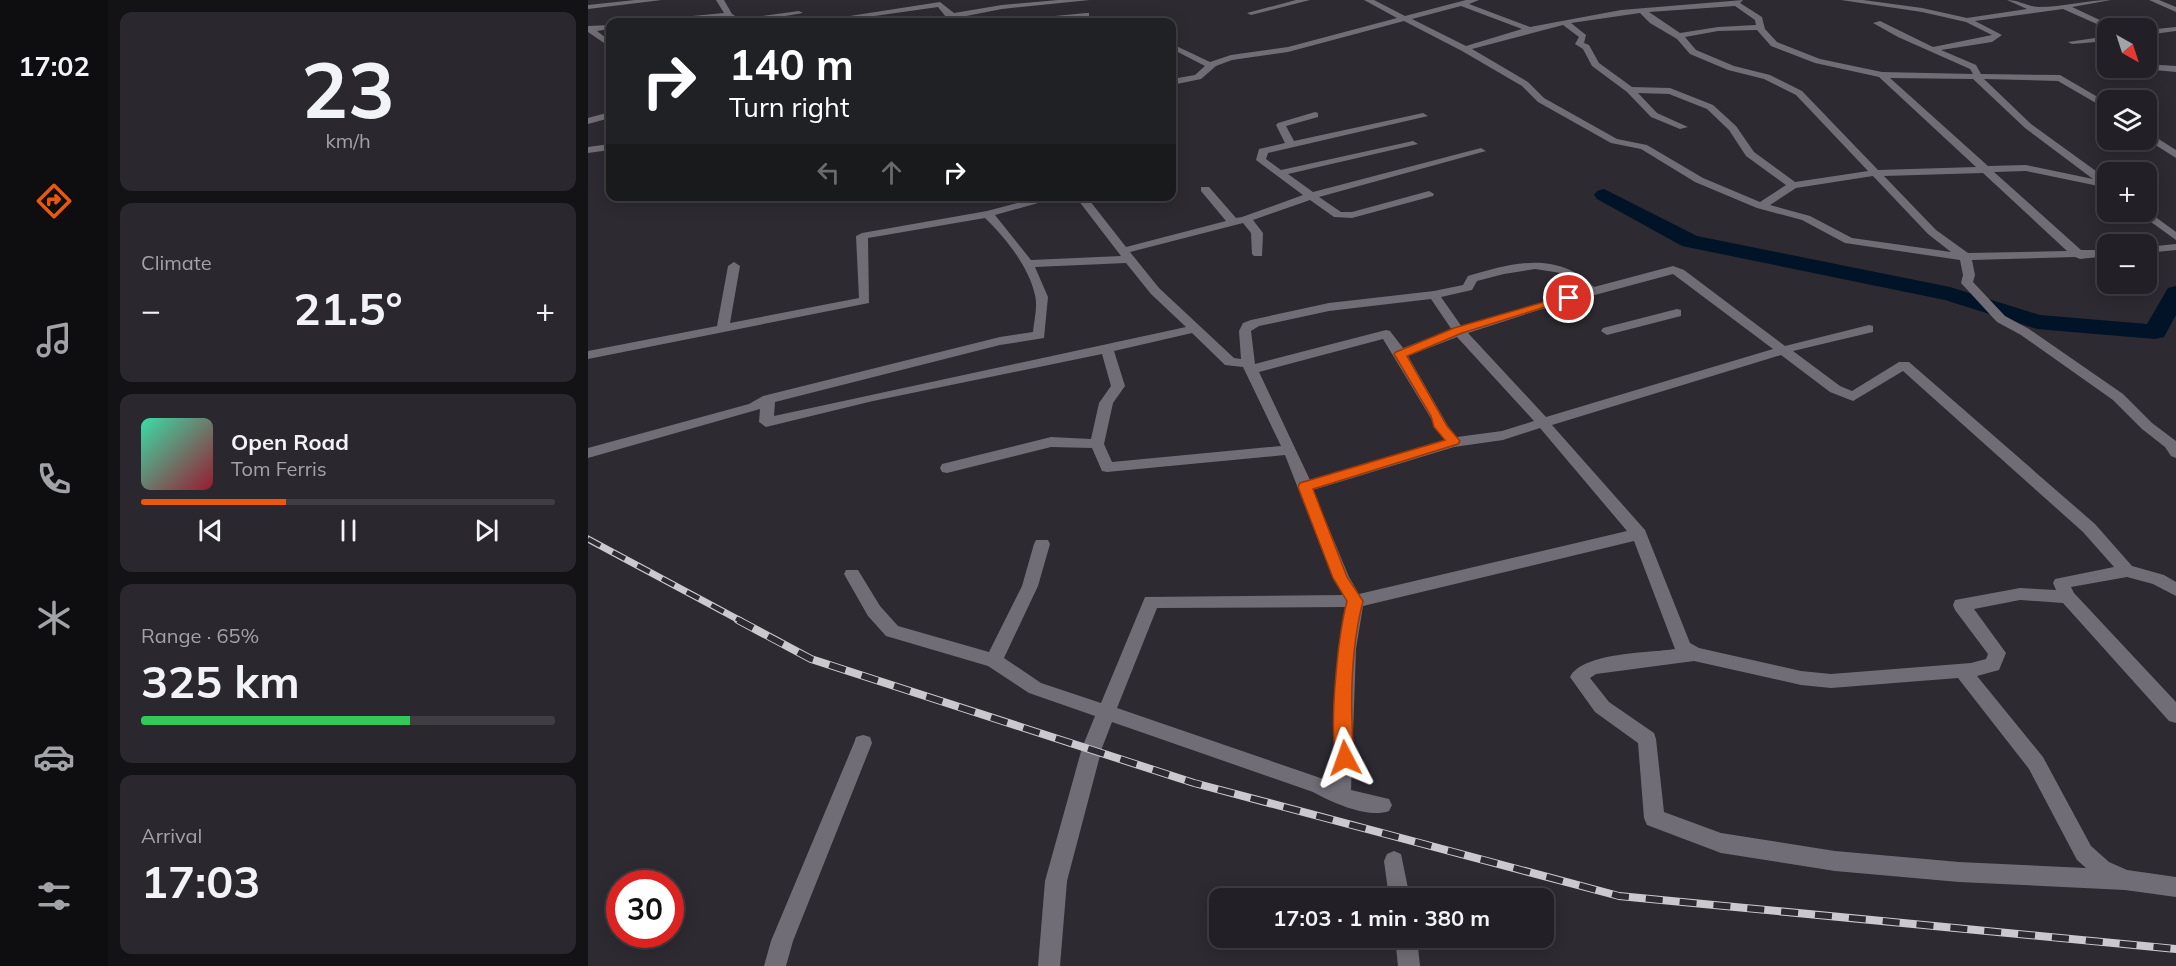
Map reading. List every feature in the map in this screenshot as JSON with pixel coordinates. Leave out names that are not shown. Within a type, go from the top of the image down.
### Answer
[{"type":"street","points":[[593,4],[658,0]]},
{"type":"street","points":[[720,0],[733,18]]},
{"type":"street","points":[[957,18],[1002,7],[1086,0]]},
{"type":"street","points":[[1251,13],[1306,0]]},
{"type":"street","points":[[1368,0],[1465,49],[1525,84],[1541,100],[1614,141],[1644,147],[1699,180],[1761,206],[1806,218],[1849,241],[1965,257],[2097,254]]},
{"type":"street","points":[[1176,81],[1198,77],[1211,66],[1231,58],[1288,49],[1344,32],[1387,25],[1404,17],[1475,0]]},
{"type":"street","points":[[1845,0],[1922,9],[1967,20],[1998,35],[1989,40],[1934,49]]},
{"type":"street","points":[[1906,0],[1922,9]]},
{"type":"street","points":[[2011,0],[2038,11]]},
{"type":"street","points":[[1967,20],[2107,0]]},
{"type":"street","points":[[2153,0],[2176,10]]},
{"type":"street","points":[[1465,49],[1528,29],[1565,22],[1643,10],[1737,2],[1759,19],[1760,27],[1774,44],[1818,61],[1882,75],[2060,78],[2097,100]]},
{"type":"street","points":[[856,18],[891,9],[940,4],[952,18]]},
{"type":"street","points":[[1463,4],[1528,29]]},
{"type":"street","points":[[2063,6],[2097,21]]},
{"type":"street","points":[[1643,10],[1653,21],[1678,36],[1693,52],[1731,68],[1767,77],[1799,93],[1932,232],[1965,257],[1967,283],[2001,320],[2025,332],[2118,397],[2140,420],[2171,444],[2176,453]]},
{"type":"street","points":[[766,18],[799,13]]},
{"type":"street","points":[[695,18],[729,15]]},
{"type":"street","points":[[1055,18],[1086,15]]},
{"type":"street","points":[[1565,22],[1583,37],[1579,44],[1586,47],[1595,64],[1630,90],[1654,115],[1683,127]]},
{"type":"street","points":[[1877,23],[1916,44],[1934,49],[1973,67],[1979,75],[1977,78]]},
{"type":"street","points":[[589,29],[606,27]]},
{"type":"street","points":[[1678,36],[1718,29],[1760,27]]},
{"type":"street","points":[[589,29],[606,42]]},
{"type":"street","points":[[2157,32],[2176,30]]},
{"type":"street","points":[[2072,42],[2097,39]]},
{"type":"street","points":[[1176,48],[1211,66]]},
{"type":"street","points":[[2157,68],[2176,69]]},
{"type":"street","points":[[1882,75],[1989,170],[2080,256]]},
{"type":"street","points":[[1761,206],[1792,184],[1875,173],[2026,168],[2108,185],[2028,126],[1977,78]]},
{"type":"street","points":[[1630,90],[1670,91],[1710,107],[1733,128],[1750,154],[1792,184]]},
{"type":"street","points":[[1291,145],[1281,125],[1315,115]]},
{"type":"street","points":[[588,121],[606,116]]},
{"type":"street","points":[[1423,116],[1263,151],[1261,160],[1338,215],[1429,194]]},
{"type":"street","points":[[2157,142],[2176,155]]},
{"type":"street","points":[[1280,173],[1413,144]]},
{"type":"street","points":[[588,150],[606,148]]},
{"type":"street","points":[[1026,264],[1125,255],[1246,219],[1310,196],[1481,152]]},
{"type":"street","points":[[1205,189],[1233,222]]},
{"type":"street","points":[[588,355],[865,300],[862,236],[987,214],[1038,201]]},
{"type":"street","points":[[1084,201],[1155,291],[1230,362],[1250,367],[1386,334],[1437,416],[1441,427],[1453,441]]},
{"type":"street","points":[[588,453],[754,407],[768,399],[1000,341],[1039,335],[1041,294],[1026,264],[987,214]]},
{"type":"street","points":[[1246,219],[1257,233],[1258,254]]},
{"type":"street","points":[[2156,222],[2176,237]]},
{"type":"street","points":[[2157,249],[2176,247]]},
{"type":"street","points":[[1340,797],[1345,758],[1342,719],[1348,641],[1355,601],[1341,578],[1290,450],[1250,367],[1245,331],[1247,326],[1329,308],[1434,295],[1468,286],[1472,279],[1505,269],[1539,264],[1564,270],[1583,281],[1591,291]]},
{"type":"street","points":[[723,328],[734,266]]},
{"type":"street","points":[[1400,354],[1458,330],[1591,291],[1673,270],[1680,272],[1835,389],[1853,397],[1904,364],[2090,528],[2127,571]]},
{"type":"street","points":[[1434,295],[1458,330],[1544,423],[1639,534],[1683,647],[1694,654],[1801,678],[1831,681],[1963,671],[1993,665],[1997,653],[1961,605],[2020,594],[2067,597]]},
{"type":"street","points":[[1607,331],[1677,313]]},
{"type":"street","points":[[768,399],[766,422],[851,400],[1107,350],[1195,329]]},
{"type":"street","points":[[1305,487],[1453,441],[1503,435],[1783,350],[1869,329]]},
{"type":"street","points":[[1107,350],[1118,386],[1106,403],[1097,444],[1107,467],[1191,460],[1248,452],[1290,450]]},
{"type":"street","points":[[947,468],[1051,442],[1097,444]]},
{"type":"street","points":[[1049,966],[1056,881],[1092,748],[1151,602],[1355,601],[1639,534]]},
{"type":"street","points":[[994,661],[1030,586],[1042,544]]},
{"type":"street","points":[[2176,590],[2158,579],[2127,571],[2061,583],[2067,597],[2176,715]]},
{"type":"street","points":[[852,574],[873,611],[892,631],[994,661],[1035,688],[1319,785],[1340,797],[1382,806]]},
{"type":"street","points":[[1694,654],[1592,667],[1579,677],[1602,707],[1647,739],[1654,818],[1721,843],[1835,861],[1959,872],[2125,880],[2176,887]]},
{"type":"street","points":[[1963,671],[2036,763],[2084,853],[2102,868],[2125,880]]},
{"type":"street","points":[[775,966],[782,941],[863,743]]},
{"type":"street","points":[[1394,861],[1398,888]]},
{"type":"street","points":[[1407,948],[1409,966]]},
{"type":"waterway","points":[[1604,195],[1690,241],[1950,294],[2037,322],[2155,332],[2176,293]]},
{"type":"railway","points":[[588,539],[741,621]]},
{"type":"railway","points":[[738,620],[811,659],[1194,783],[1619,896],[2176,949]]},
{"type":"route","points":[[1345,758],[1342,719],[1350,622],[1355,601],[1341,578],[1305,487],[1453,441],[1441,427],[1437,416],[1400,354],[1458,330],[1569,298]]}]
